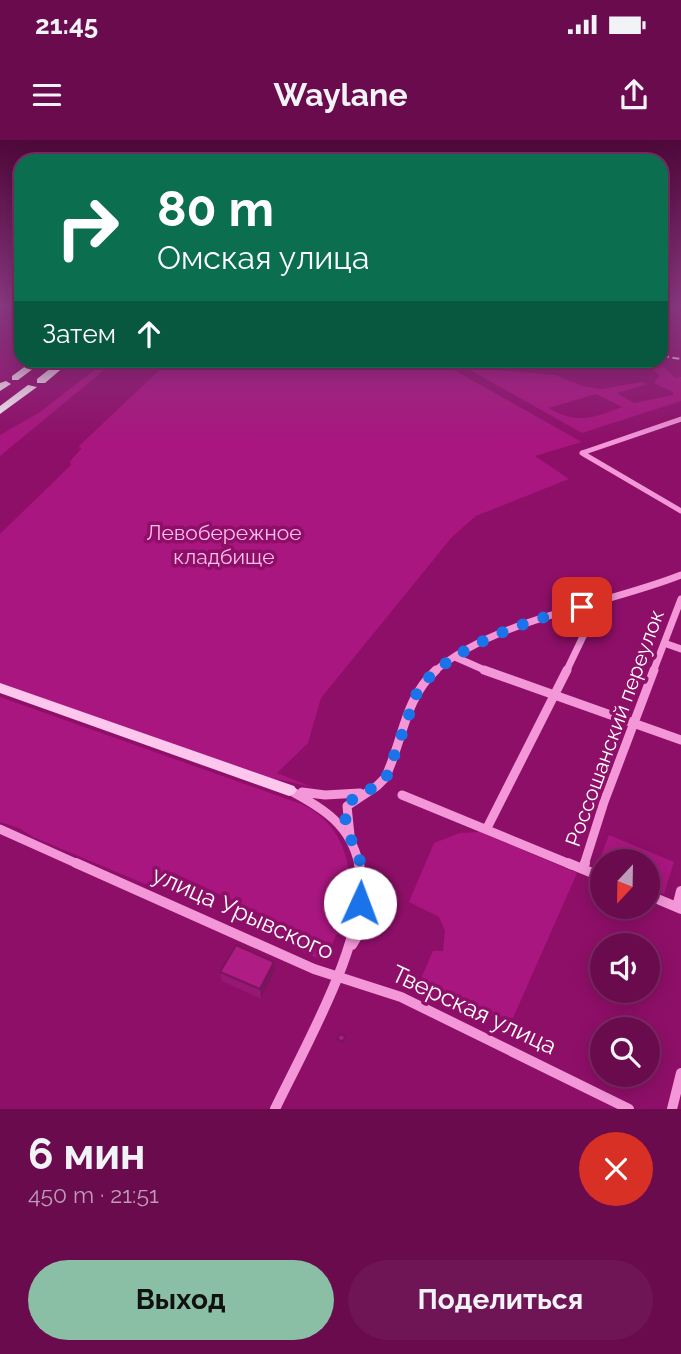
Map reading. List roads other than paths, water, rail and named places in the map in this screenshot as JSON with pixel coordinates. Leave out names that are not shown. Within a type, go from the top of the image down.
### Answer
[{"type":"highway","points":[[7,383],[29,368]]},
{"type":"highway","points":[[0,411],[57,368]]},
{"type":"street","points":[[681,419],[582,453],[681,511]]},
{"type":"street","points":[[346,955],[360,903],[362,881],[359,857],[346,815],[347,806],[386,778],[418,690],[436,670],[455,657],[524,625],[622,597],[681,575]]},
{"type":"street","name":"Россошанский переулок","points":[[583,869],[634,722],[681,599]]},
{"type":"street","points":[[487,828],[523,761],[600,602]]},
{"type":"street","points":[[664,643],[681,649]]},
{"type":"street","points":[[455,657],[681,740]]},
{"type":"street","points":[[0,688],[289,790],[326,807],[350,835]]},
{"type":"street","points":[[289,790],[325,795],[364,793]]},
{"type":"street","points":[[402,794],[590,872]]},
{"type":"street","name":"улица Урывского","points":[[0,829],[336,978],[275,1109]]},
{"type":"street","points":[[660,900],[679,908],[681,891]]},
{"type":"street","points":[[336,978],[346,955],[374,909]]},
{"type":"street","name":"Тверская улица","points":[[336,978],[408,1000],[629,1109]]},
{"type":"street","points":[[672,1109],[681,1073]]},
{"type":"railway","points":[[668,357],[681,359]]},
{"type":"park label","name":"Левобережное кладбище","points":[[224,545]]}]
